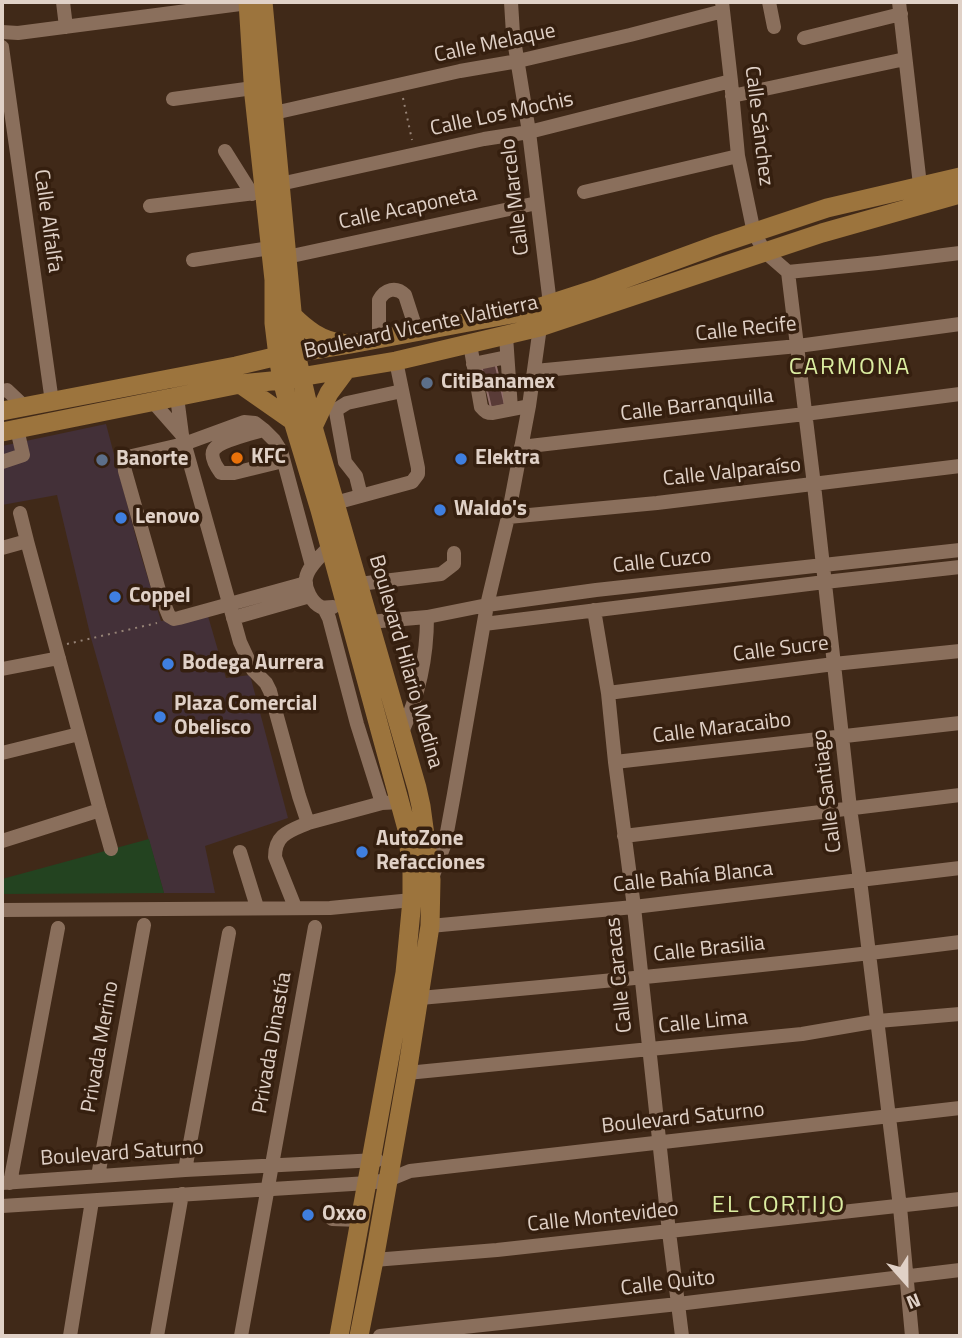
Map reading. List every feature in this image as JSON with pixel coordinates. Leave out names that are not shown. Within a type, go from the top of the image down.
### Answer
[{"type":"main road","name":"Boulevard Hilario Medina","points":[[253,2],[253,88],[265,190],[279,253],[293,421],[346,606],[391,803],[407,829],[410,853],[412,900],[405,973],[374,1260],[359,1336]]},
{"type":"main road","name":"Boulevard Hilario Medina","points":[[253,2],[274,113],[265,190]]},
{"type":"main road","name":"Boulevard Vicente Valtierra","points":[[9,431],[177,397],[287,355],[528,311],[827,208],[960,177]]},
{"type":"main road","name":"Boulevard Vicente Valtierra","points":[[2,411],[238,375],[291,378],[396,361],[470,345],[540,327],[765,251],[960,194]]},
{"type":"main road","points":[[293,421],[238,375],[258,345],[283,319],[336,343],[351,344]]},
{"type":"main road","points":[[313,427],[329,393],[346,370]]},
{"type":"main road","name":"Boulevard Hilario Medina","points":[[291,378],[313,427],[402,732],[421,806],[431,880],[430,926],[407,1073],[384,1167],[368,1183],[339,1336]]},
{"type":"street","points":[[63,2],[66,27]]},
{"type":"street","points":[[2,32],[18,33],[253,2]]},
{"type":"street","name":"Calle Marcelo","points":[[511,2],[513,34],[529,132],[550,304]]},
{"type":"street","points":[[769,2],[774,27]]},
{"type":"street","name":"Calle Melaque","points":[[274,113],[630,35],[722,6]]},
{"type":"street","name":"Calle Sánchez","points":[[722,6],[738,156],[754,233],[765,251]]},
{"type":"street","points":[[804,38],[900,8],[920,185]]},
{"type":"street","name":"Calle Alfalfa","points":[[2,47],[52,402]]},
{"type":"street","name":"Calle Los Mochis","points":[[150,206],[265,190],[484,139],[732,89],[905,59]]},
{"type":"street","points":[[173,99],[253,88]]},
{"type":"street","points":[[225,151],[265,190]]},
{"type":"street","points":[[583,192],[738,156]]},
{"type":"street","name":"Calle Acaponeta","points":[[193,260],[279,253],[537,203]]},
{"type":"street","points":[[765,251],[788,272],[960,253]]},
{"type":"street","name":"Calle Santiago","points":[[788,272],[849,808],[900,1207],[912,1336]]},
{"type":"street","points":[[379,339],[379,300],[382,295],[395,289],[405,295],[417,332]]},
{"type":"street","name":"Calle Recife","points":[[535,371],[798,346],[960,324]]},
{"type":"street","points":[[431,880],[445,843],[487,605],[508,517],[529,405],[540,327]]},
{"type":"street","points":[[506,336],[511,409]]},
{"type":"street","points":[[470,345],[481,407],[484,411],[493,413],[529,405]]},
{"type":"street","points":[[473,364],[508,357]]},
{"type":"street","points":[[335,503],[412,482],[418,474],[396,361]]},
{"type":"street","points":[[3,388],[24,407]]},
{"type":"street","points":[[361,496],[356,476],[345,462],[337,412],[347,403],[402,391]]},
{"type":"street","name":"Calle Barranquilla","points":[[521,447],[960,394]]},
{"type":"street","points":[[177,397],[183,440],[231,612],[246,658],[253,670],[267,683],[270,691],[308,823]]},
{"type":"street","points":[[153,402],[183,440]]},
{"type":"street","points":[[308,589],[231,612],[174,619],[169,617],[160,594],[124,461],[132,456],[244,422],[255,423],[274,440],[281,452],[312,566]]},
{"type":"street","points":[[264,430],[218,444],[213,451],[213,463],[221,473],[234,473],[283,461]]},
{"type":"street","points":[[2,462],[23,455],[9,431]]},
{"type":"street","name":"Calle Valparaíso","points":[[508,517],[657,503],[960,466]]},
{"type":"street","points":[[20,513],[111,849]]},
{"type":"street","points":[[2,548],[27,541]]},
{"type":"street","points":[[330,546],[306,577],[308,589],[315,602],[324,607],[346,606]]},
{"type":"street","name":"Calle Cuzco","points":[[369,622],[426,617],[487,605],[596,590],[960,550]]},
{"type":"street","points":[[359,584],[441,574],[454,564],[454,553]]},
{"type":"street","name":"Calle Cuzco","points":[[484,624],[960,568]]},
{"type":"street","points":[[295,907],[275,857],[277,843],[282,836],[308,823],[391,803],[357,724],[324,607]]},
{"type":"street","name":"Calle Caracas","points":[[594,610],[608,693],[634,907],[682,1336]]},
{"type":"street","points":[[402,732],[414,706],[420,681],[425,654],[426,617]]},
{"type":"street","name":"Calle Sucre","points":[[608,693],[960,651]]},
{"type":"street","points":[[2,669],[57,652]]},
{"type":"street","name":"Calle Maracaibo","points":[[615,762],[960,723]]},
{"type":"street","points":[[2,753],[79,734]]},
{"type":"street","points":[[624,836],[960,795]]},
{"type":"street","points":[[2,841],[100,810]]},
{"type":"street","points":[[240,852],[257,907]]},
{"type":"street","name":"Calle Bahía Blanca","points":[[430,926],[634,907],[960,868]]},
{"type":"street","points":[[2,910],[330,908],[412,900]]},
{"type":"street","name":"Privada Merino","points":[[98,1177],[144,925]]},
{"type":"street","name":"Privada Dinastía","points":[[241,1336],[315,927]]},
{"type":"street","points":[[6,1183],[58,928]]},
{"type":"street","points":[[186,1170],[229,933]]},
{"type":"street","name":"Calle Brasilia","points":[[420,998],[641,978],[960,942]]},
{"type":"street","name":"Calle Lima","points":[[407,1073],[802,1034],[878,1021],[960,1014]]},
{"type":"street","name":"Boulevard Saturno","points":[[6,1183],[273,1166],[384,1167],[410,1171],[960,1108]]},
{"type":"street","name":"Boulevard Saturno","points":[[2,1206],[368,1183]]},
{"type":"street","points":[[157,1336],[182,1194]]},
{"type":"street","name":"Calle Montevideo","points":[[374,1260],[497,1250],[960,1199]]},
{"type":"street","points":[[70,1336],[92,1201]]},
{"type":"street","points":[[2,1206],[2,1213]]},
{"type":"street","points":[[332,1219],[360,1220]]},
{"type":"street","name":"Calle Quito","points":[[380,1336],[960,1270]]},
{"type":"path","points":[[401,86],[415,155]]},
{"type":"path","points":[[57,652],[174,619]]},
{"type":"shaded area","points":[[106,424],[161,621],[208,616],[226,678],[250,675],[288,818],[205,846],[215,893],[164,893],[91,638],[57,495],[2,505],[2,446]]},
{"type":"green space","points":[[149,839],[164,893],[2,894],[2,879]]},
{"type":"building","points":[[495,362],[505,405],[491,408],[481,365]]},
{"type":"place","name":"CitiBanamex","points":[[427,383]]},
{"type":"place","name":"KFC","points":[[237,458]]},
{"type":"place","name":"Elektra","points":[[461,459]]},
{"type":"place","name":"Banorte","points":[[102,460]]},
{"type":"place","name":"Waldo's","points":[[440,510]]},
{"type":"place","name":"Lenovo","points":[[121,518]]},
{"type":"place","name":"Coppel","points":[[115,597]]},
{"type":"place","name":"Bodega Aurrera","points":[[168,664]]},
{"type":"place","name":"Plaza Comercial Obelisco","points":[[160,717]]},
{"type":"place","name":"AutoZone Refacciones","points":[[362,852]]},
{"type":"place","name":"Oxxo","points":[[308,1215]]},
{"type":"district","name":"CARMONA","points":[[850,368]]},
{"type":"district","name":"EL CORTIJO","points":[[779,1206]]}]
